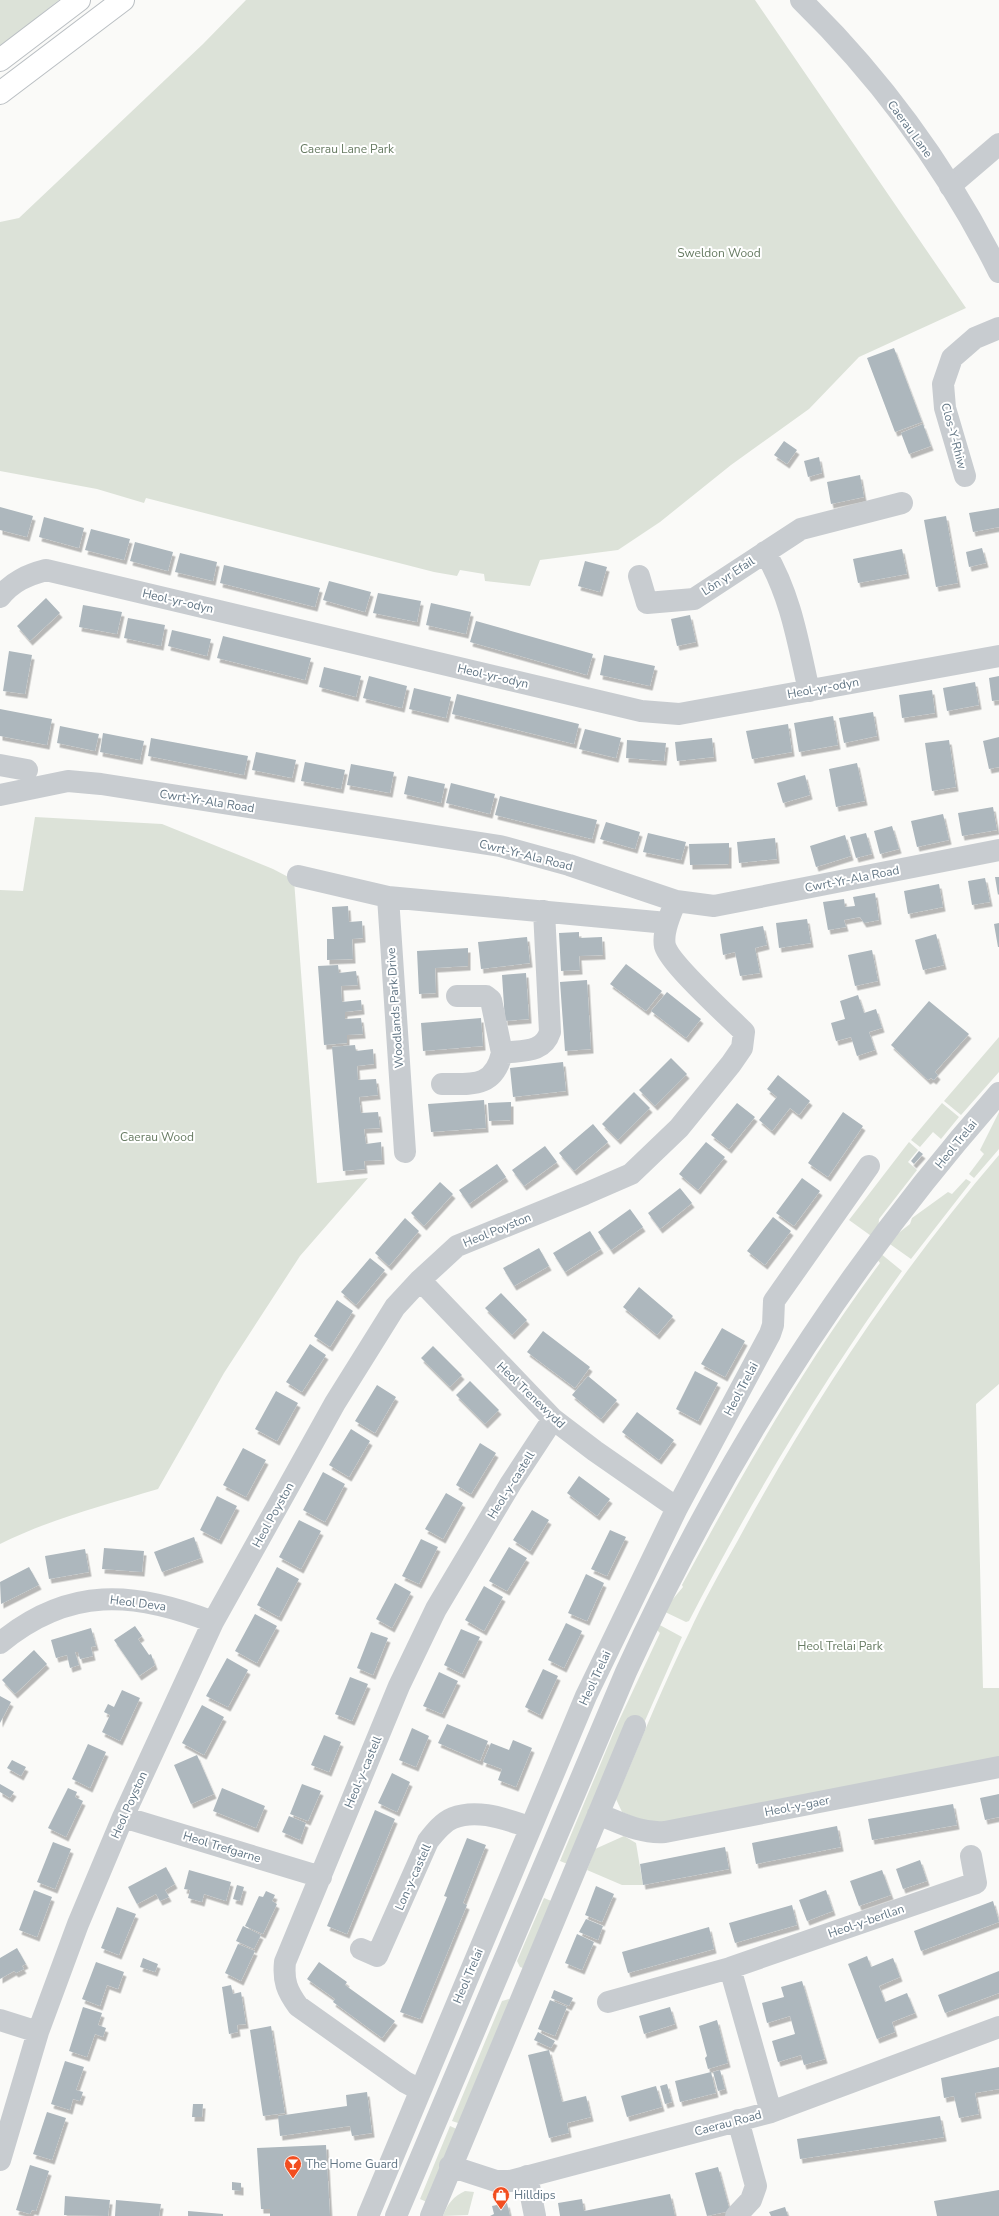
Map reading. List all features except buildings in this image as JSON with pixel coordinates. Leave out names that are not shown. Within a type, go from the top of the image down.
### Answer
[{"type":"main road","points":[[0,60],[79,0]]},
{"type":"main road","points":[[0,94],[123,0]]},
{"type":"street","name":"Caerau Lane","points":[[801,0],[828,27],[869,74],[923,146],[976,225],[999,272]]},
{"type":"street","points":[[950,186],[999,144]]},
{"type":"street","name":"Clos-Y-Rhiw","points":[[965,476],[945,408],[943,384],[952,358],[975,338],[999,328]]},
{"type":"street","name":"Lôn yr Efail","points":[[639,576],[647,603],[694,599],[801,529],[902,503]]},
{"type":"street","name":"Lôn yr Efail","points":[[765,552],[778,574],[789,602],[809,691]]},
{"type":"street","name":"Heol-yr-odyn","points":[[0,597],[7,588],[27,575],[46,570],[641,712],[679,714],[999,656]]},
{"type":"street","points":[[0,765],[27,770]]},
{"type":"street","name":"Cwrt-Yr-Ala Road","points":[[0,795],[68,781],[87,782],[500,846],[569,865],[676,901],[714,906],[999,850]]},
{"type":"street","points":[[298,876],[388,898],[667,923],[676,901]]},
{"type":"street","name":"Woodlands Park Drive","points":[[388,898],[396,1120],[405,1152]]},
{"type":"street","points":[[502,1053],[536,1049],[548,1040],[550,1032],[544,911]]},
{"type":"street","name":"Heol Poyston","points":[[0,2160],[38,2032],[78,1924],[123,1818],[213,1622],[335,1403],[395,1307],[420,1280],[456,1246],[631,1174],[679,1128],[731,1064],[742,1048],[744,1032],[678,966],[665,945],[667,923]]},
{"type":"street","points":[[442,1084],[479,1084],[489,1078],[500,1065],[502,1053],[491,1000],[486,996],[457,996]]},
{"type":"street","name":"Heol Trelai","points":[[396,2216],[496,1975],[629,1665],[653,1613],[720,1486],[778,1389],[836,1300],[927,1179],[999,1093]]},
{"type":"street","name":"Heol Trelai","points":[[368,2216],[530,1827],[590,1689],[677,1508],[770,1334],[774,1325],[774,1301],[868,1166]]},
{"type":"street","name":"Heol Trenewydd","points":[[420,1280],[553,1419],[595,1451],[677,1508]]},
{"type":"street","name":"Heol-y-castell","points":[[420,2090],[405,2082],[298,2006],[286,1989],[283,1976],[285,1962],[396,1694],[436,1609],[511,1483],[553,1419]]},
{"type":"street","name":"Heol Deva","points":[[0,1643],[14,1631],[42,1614],[78,1603],[109,1598],[144,1601],[178,1608],[213,1622]]},
{"type":"street","points":[[431,2216],[450,2166],[636,1726]]},
{"type":"street","name":"Heol-y-gaer","points":[[598,1814],[638,1830],[652,1833],[665,1832],[999,1767]]},
{"type":"street","name":"Lon-y-castell","points":[[361,1949],[377,1956],[428,1841],[439,1828],[453,1818],[475,1815],[494,1816],[530,1827]]},
{"type":"street","name":"Heol Trefgarne","points":[[123,1818],[321,1877]]},
{"type":"street","name":"Heol-y-berllan","points":[[608,2002],[730,1968],[976,1883],[971,1856]]},
{"type":"street","points":[[730,1968],[771,2112]]},
{"type":"street","points":[[496,1975],[525,1987]]},
{"type":"street","points":[[0,2020],[38,2032]]},
{"type":"street","name":"Caerau Road","points":[[450,2166],[496,2182],[510,2181],[771,2112],[999,2027]]},
{"type":"street","points":[[736,2216],[751,2200],[756,2186],[738,2120]]},
{"type":"street","points":[[526,2176],[535,2216]]},
{"type":"green space","points":[[0,0],[59,0],[0,47]]},
{"type":"green space","name":"Sweldon Wood","points":[[246,0],[755,0],[966,308],[859,357],[809,409],[731,465],[660,522],[618,550],[540,560],[530,586],[485,581],[484,574],[460,570],[457,576],[434,572],[146,498],[144,503],[97,489],[0,471],[0,222],[19,218],[203,44]]},
{"type":"green space","name":"Caerau Wood","points":[[35,817],[162,824],[273,869],[294,880],[317,1183],[368,1178],[300,1256],[224,1373],[158,1489],[58,1520],[0,1544],[0,890],[23,891]]},
{"type":"green space","points":[[999,1037],[999,1072],[961,1115],[944,1101]]},
{"type":"green space","points":[[942,1103],[959,1117],[941,1139],[933,1132],[920,1147],[911,1140]]},
{"type":"green space","points":[[999,1112],[999,1149],[974,1178],[969,1174],[984,1154],[980,1150]]},
{"type":"green space","points":[[909,1142],[918,1150],[908,1162],[917,1170],[879,1219],[878,1233],[874,1238],[849,1220]]},
{"type":"green space","name":"Heol Trelai Park","points":[[999,1155],[999,1384],[976,1404],[983,1688],[999,1688],[999,1759],[653,1825],[622,1812],[616,1799],[651,1715],[694,1621],[765,1491],[826,1391],[891,1294],[925,1246]]},
{"type":"green space","points":[[966,1179],[971,1182],[911,1259],[887,1242],[910,1224],[912,1218],[948,1192],[952,1194]]},
{"type":"green space","points":[[880,1253],[902,1271],[844,1355],[789,1442],[738,1530],[689,1621],[686,1622],[663,1611],[683,1587],[682,1585],[751,1461],[800,1380],[825,1341],[880,1263],[877,1259]]},
{"type":"green space","points":[[656,1623],[682,1637],[644,1723],[570,1865],[560,1861],[615,1729],[660,1633],[656,1629]]},
{"type":"green space","points":[[624,1836],[636,1843],[643,1885],[622,1885],[587,1870],[595,1849]]},
{"type":"green space","points":[[544,1898],[554,1902],[523,1968],[520,1967],[517,1961]]},
{"type":"green space","points":[[509,1999],[511,2003],[461,2124],[452,2121],[502,2001]]},
{"type":"green space","points":[[450,2126],[459,2130],[429,2203],[420,2199]]},
{"type":"green space","points":[[465,2191],[474,2192],[468,2215],[443,2216],[451,2201]]},
{"type":"place","name":"The Home Guard","points":[[293,2179]]},
{"type":"place","name":"Hilldips","points":[[501,2210]]},
{"type":"park label","name":"Caerau Lane Park","points":[[347,149]]}]
